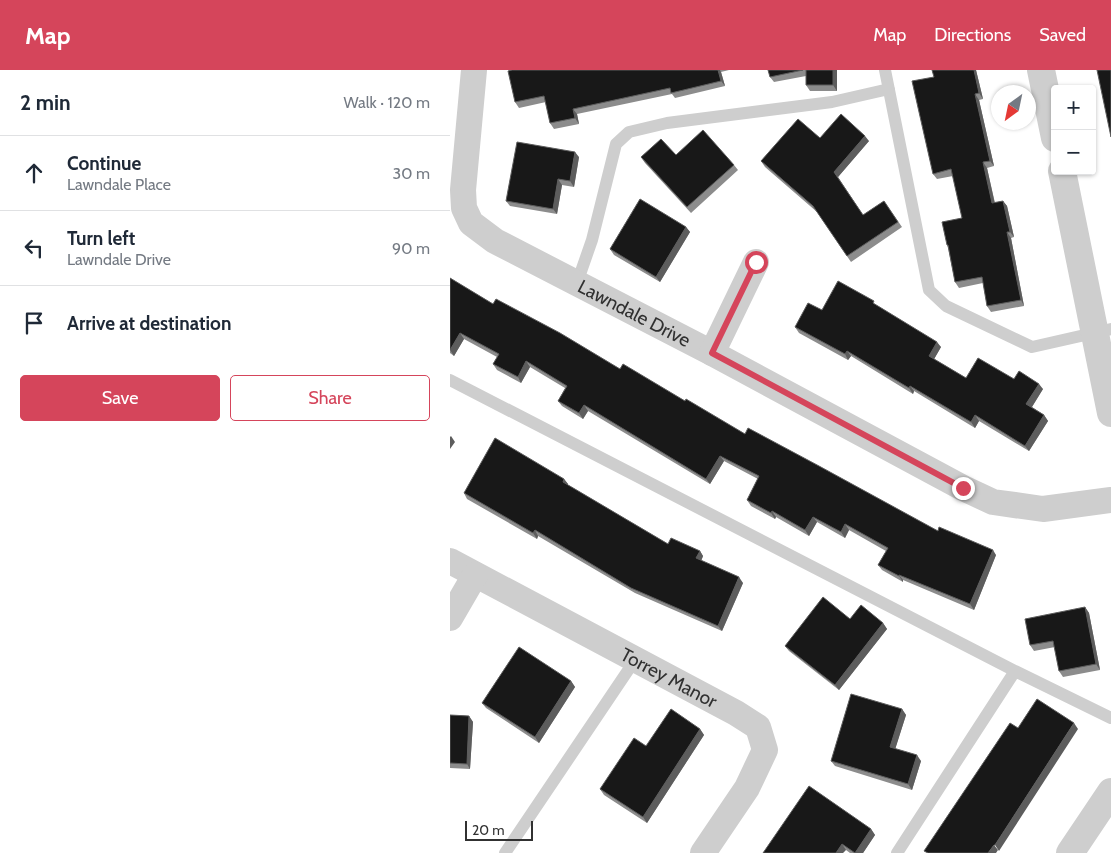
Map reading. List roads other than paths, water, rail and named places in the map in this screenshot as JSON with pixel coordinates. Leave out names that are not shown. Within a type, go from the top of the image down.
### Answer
[{"type":"street","name":"Lawndale Drive","points":[[474,70],[462,190],[464,208],[471,223],[495,241],[712,353],[963,488],[993,502],[1044,509],[1111,500]]},
{"type":"street","points":[[1041,70],[1053,130]]},
{"type":"street","points":[[1063,175],[1103,331],[1111,412]]},
{"type":"street","points":[[712,353],[756,262]]},
{"type":"street","name":"Torrey Manor","points":[[450,561],[736,713],[758,727],[765,750],[747,788],[703,853]]},
{"type":"street","points":[[450,618],[475,574]]},
{"type":"street","points":[[1070,853],[1111,792]]},
{"type":"lane","points":[[885,70],[929,290],[946,306],[1032,348],[1103,331]]},
{"type":"lane","points":[[577,284],[592,240],[616,144],[629,132],[667,123],[832,102],[889,89]]},
{"type":"lane","points":[[450,380],[1015,671],[1111,718]]},
{"type":"lane","points":[[505,853],[635,660]]},
{"type":"lane","points":[[897,853],[1015,671]]}]
